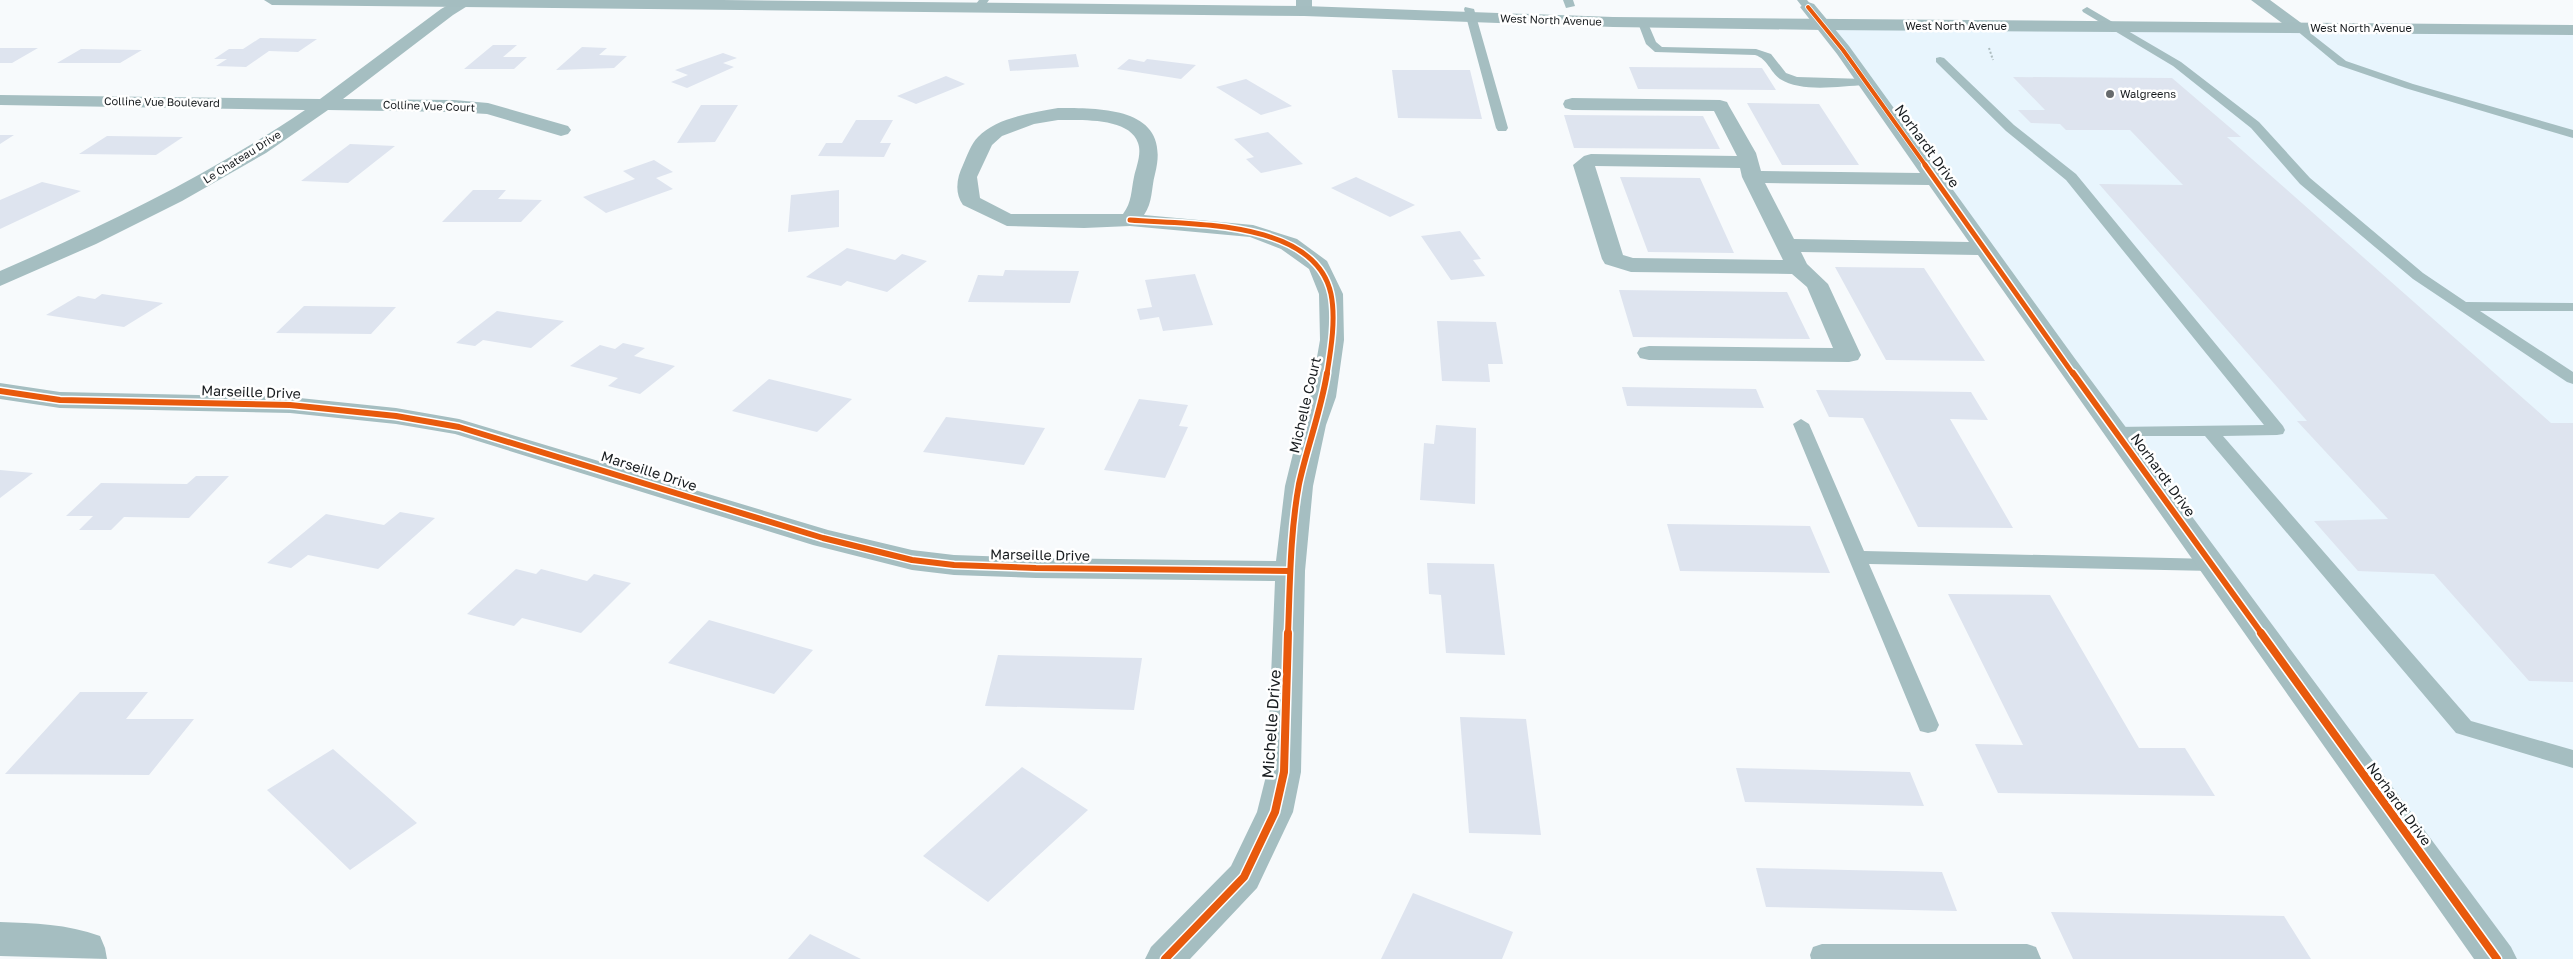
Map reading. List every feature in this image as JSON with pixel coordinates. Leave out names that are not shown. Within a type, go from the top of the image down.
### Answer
[{"type":"main road","name":"West North Avenue","points":[[272,0],[1304,6],[1339,12],[1469,13],[1643,23],[1810,9],[2112,27],[2573,30]]},
{"type":"main road","name":"West North Avenue","points":[[1469,13],[1569,3],[1598,5]]},
{"type":"main road","points":[[2068,9],[2117,10]]},
{"type":"main road","name":"West North Avenue","points":[[2244,9],[2303,10]]},
{"type":"main road","points":[[2431,28],[2573,22]]},
{"type":"street","points":[[2260,0],[2300,28]]},
{"type":"street","name":"Le Chateau Drive","points":[[0,279],[88,240],[188,190],[266,144],[324,104],[447,12],[467,1]]},
{"type":"street","name":"Norhardt Drive","points":[[1810,9],[1866,82],[2115,432],[2497,959]]},
{"type":"street","name":"Colline Vue Boulevard","points":[[0,100],[324,104]]},
{"type":"street","name":"Colline Vue Court","points":[[324,104],[454,106],[488,109],[561,130]]},
{"type":"street","points":[[1572,104],[1720,106],[1786,245],[1798,267],[1818,284],[1849,355],[1649,353]]},
{"type":"street","name":"Michelle Court","points":[[1130,220],[1140,203],[1140,191],[1148,161],[1148,142],[1140,130],[1116,118],[1090,114],[1058,114],[1030,119],[995,132],[984,142],[967,177],[970,201],[1007,220],[1084,222],[1130,220],[1253,231],[1289,244],[1319,266],[1331,294],[1332,340],[1323,397],[1313,426],[1299,486],[1290,572]]},
{"type":"street","points":[[1798,267],[1631,265],[1613,259],[1583,165],[1590,160],[1935,180]]},
{"type":"street","points":[[1786,245],[1986,249]]},
{"type":"street","name":"Marseille Drive","points":[[0,391],[60,400],[290,405],[387,415],[459,428],[823,538],[912,560],[954,565],[1290,572]]},
{"type":"street","name":"Michelle Drive","points":[[1165,959],[1244,878],[1275,812],[1284,772],[1290,572]]},
{"type":"street","points":[[0,939],[51,941],[86,948],[87,959]]},
{"type":"lane","points":[[2088,10],[2112,27],[2177,64],[2255,125],[2304,181],[2418,276],[2466,306],[2573,379]]},
{"type":"lane","points":[[1469,13],[1502,128]]},
{"type":"lane","points":[[1643,23],[1651,44],[1659,50],[1756,52],[1768,56],[1781,74],[1788,78],[1800,81],[1866,82]]},
{"type":"lane","points":[[2300,28],[2342,63],[2409,86],[2573,134]]},
{"type":"lane","points":[[1940,60],[2010,128],[2071,177],[2277,430],[2115,432]]},
{"type":"lane","points":[[2466,306],[2573,307]]},
{"type":"lane","points":[[1801,424],[1928,725]]},
{"type":"lane","points":[[2210,431],[2464,727],[2573,758]]},
{"type":"lane","points":[[1857,557],[2212,565]]},
{"type":"lane","points":[[1822,955],[2027,955],[2029,959]]},
{"type":"shaded area","points":[[1823,25],[2573,30],[2573,959],[2497,959]]},
{"type":"building","points":[[260,38],[317,39],[298,52],[269,51],[246,67],[216,66],[227,59],[214,59],[229,49],[243,49]]},
{"type":"building","points":[[493,45],[517,45],[503,57],[527,57],[514,69],[464,69]]},
{"type":"building","points":[[582,47],[607,48],[599,55],[627,56],[614,68],[556,70]]},
{"type":"building","points":[[0,48],[38,48],[12,63],[0,63]]},
{"type":"building","points":[[81,49],[142,50],[120,63],[57,63]]},
{"type":"building","points":[[723,53],[737,58],[723,63],[734,67],[687,88],[671,82],[688,75],[675,70]]},
{"type":"building","points":[[1076,54],[1079,67],[1010,71],[1008,60]]},
{"type":"building","points":[[1129,59],[1144,62],[1147,59],[1196,65],[1181,79],[1117,69]]},
{"type":"building","points":[[1629,67],[1762,68],[1776,90],[1638,89]]},
{"type":"building","points":[[1392,70],[1470,70],[1482,119],[1398,118]]},
{"type":"building","points":[[946,76],[965,84],[916,104],[897,96]]},
{"type":"building","points":[[2013,77],[2172,78],[2241,137],[2227,137],[2551,423],[2573,423],[2573,682],[2529,681],[2434,574],[2358,571],[2314,521],[2388,519],[2297,421],[2307,421],[2099,184],[2183,185],[2130,130],[2066,130],[2060,124],[2031,123],[2018,110],[2045,110]]},
{"type":"building","points":[[1246,79],[1292,106],[1261,115],[1216,87]]},
{"type":"building","points":[[1747,103],[1819,104],[1859,165],[1782,165]]},
{"type":"building","points":[[701,105],[738,105],[715,142],[677,143]]},
{"type":"building","points":[[1564,115],[1703,116],[1720,149],[1574,148]]},
{"type":"building","points":[[856,120],[893,120],[880,143],[891,143],[884,157],[818,156],[826,143],[842,143]]},
{"type":"building","points":[[1268,132],[1303,164],[1261,173],[1246,159],[1254,157],[1234,139]]},
{"type":"building","points":[[0,135],[14,135],[0,144]]},
{"type":"building","points":[[107,136],[183,137],[156,155],[79,154]]},
{"type":"building","points":[[350,144],[395,146],[348,183],[301,181]]},
{"type":"building","points":[[654,160],[673,172],[656,178],[673,189],[606,213],[583,197],[635,179],[623,171]]},
{"type":"building","points":[[1356,177],[1415,205],[1390,217],[1331,188]]},
{"type":"building","points":[[1620,177],[1700,178],[1734,253],[1648,252]]},
{"type":"building","points":[[42,182],[81,191],[0,229],[0,200]]},
{"type":"building","points":[[473,190],[506,190],[498,199],[542,200],[521,222],[442,222]]},
{"type":"building","points":[[839,190],[839,227],[788,232],[791,195]]},
{"type":"building","points":[[1460,231],[1481,259],[1473,260],[1485,276],[1451,280],[1421,236]]},
{"type":"building","points":[[847,248],[895,260],[902,254],[927,261],[887,292],[847,281],[841,286],[806,277]]},
{"type":"building","points":[[1835,267],[1924,268],[1985,361],[1886,360]]},
{"type":"building","points":[[1005,270],[1079,271],[1070,303],[968,302],[978,275],[1003,276]]},
{"type":"building","points":[[1195,274],[1213,325],[1163,331],[1159,317],[1140,320],[1137,309],[1152,307],[1145,280]]},
{"type":"building","points":[[1619,290],[1787,292],[1810,339],[1633,337]]},
{"type":"building","points":[[102,294],[163,303],[124,327],[46,315],[78,296],[95,299]]},
{"type":"building","points":[[304,306],[396,307],[371,334],[276,333]]},
{"type":"building","points":[[497,311],[564,321],[531,348],[483,340],[475,346],[456,343]]},
{"type":"building","points":[[1437,321],[1496,322],[1503,364],[1488,364],[1490,382],[1442,381]]},
{"type":"building","points":[[623,343],[645,348],[634,356],[675,366],[640,394],[608,386],[618,378],[570,366],[600,345],[615,349]]},
{"type":"building","points":[[769,379],[852,399],[817,432],[732,411]]},
{"type":"building","points":[[1622,387],[1756,389],[1764,408],[1627,406]]},
{"type":"building","points":[[1816,390],[1971,392],[1988,420],[1950,419],[2013,528],[1918,527],[1863,418],[1829,417]]},
{"type":"building","points":[[1139,399],[1188,405],[1179,426],[1188,427],[1165,478],[1104,470]]},
{"type":"building","points":[[946,417],[1045,428],[1024,465],[923,452]]},
{"type":"building","points":[[1436,425],[1476,428],[1475,504],[1420,500],[1424,443],[1434,444]]},
{"type":"building","points":[[0,470],[33,473],[0,498]]},
{"type":"building","points":[[196,476],[229,476],[189,518],[124,517],[111,530],[79,530],[93,516],[66,516],[101,483],[187,484]]},
{"type":"building","points":[[400,512],[435,518],[378,569],[308,555],[291,568],[267,563],[326,514],[384,525]]},
{"type":"building","points":[[1667,524],[1810,526],[1830,573],[1680,571]]},
{"type":"building","points":[[1427,563],[1494,564],[1505,655],[1446,653],[1441,595],[1429,594]]},
{"type":"building","points":[[516,569],[536,574],[541,569],[587,581],[594,574],[631,583],[581,633],[522,618],[514,626],[467,614]]},
{"type":"building","points":[[1948,594],[2050,595],[2139,748],[2185,748],[2215,796],[1998,793],[1975,744],[2023,745]]},
{"type":"building","points":[[709,620],[813,650],[774,694],[668,663]]},
{"type":"building","points":[[998,655],[1142,658],[1134,710],[985,706]]},
{"type":"building","points":[[80,692],[148,692],[126,719],[194,719],[149,775],[5,774]]},
{"type":"building","points":[[1460,717],[1526,719],[1541,835],[1469,833]]},
{"type":"building","points":[[333,749],[417,823],[350,870],[267,790]]},
{"type":"building","points":[[1022,767],[1088,810],[988,902],[923,856]]},
{"type":"building","points":[[1736,768],[1910,772],[1924,806],[1745,802]]},
{"type":"building","points":[[1756,868],[1942,872],[1957,911],[1766,907]]},
{"type":"building","points":[[1413,893],[1513,932],[1502,959],[1381,959]]},
{"type":"building","points":[[2051,912],[2284,916],[2311,959],[2073,959]]},
{"type":"building","points":[[810,934],[861,959],[788,959]]},
{"type":"cycle path","points":[[1808,7],[1843,50],[2067,365],[2497,959]]},
{"type":"cycle path","points":[[1130,220],[1253,231],[1289,244],[1319,266],[1331,294],[1332,340],[1323,397],[1313,425],[1299,486],[1290,571],[1284,772],[1275,812],[1244,877],[1165,959]]},
{"type":"cycle path","points":[[0,391],[60,400],[290,405],[396,416],[459,427],[823,538],[912,560],[954,565],[1036,568],[1290,571]]},
{"type":"place","name":"Walgreens","points":[[2110,94]]}]
